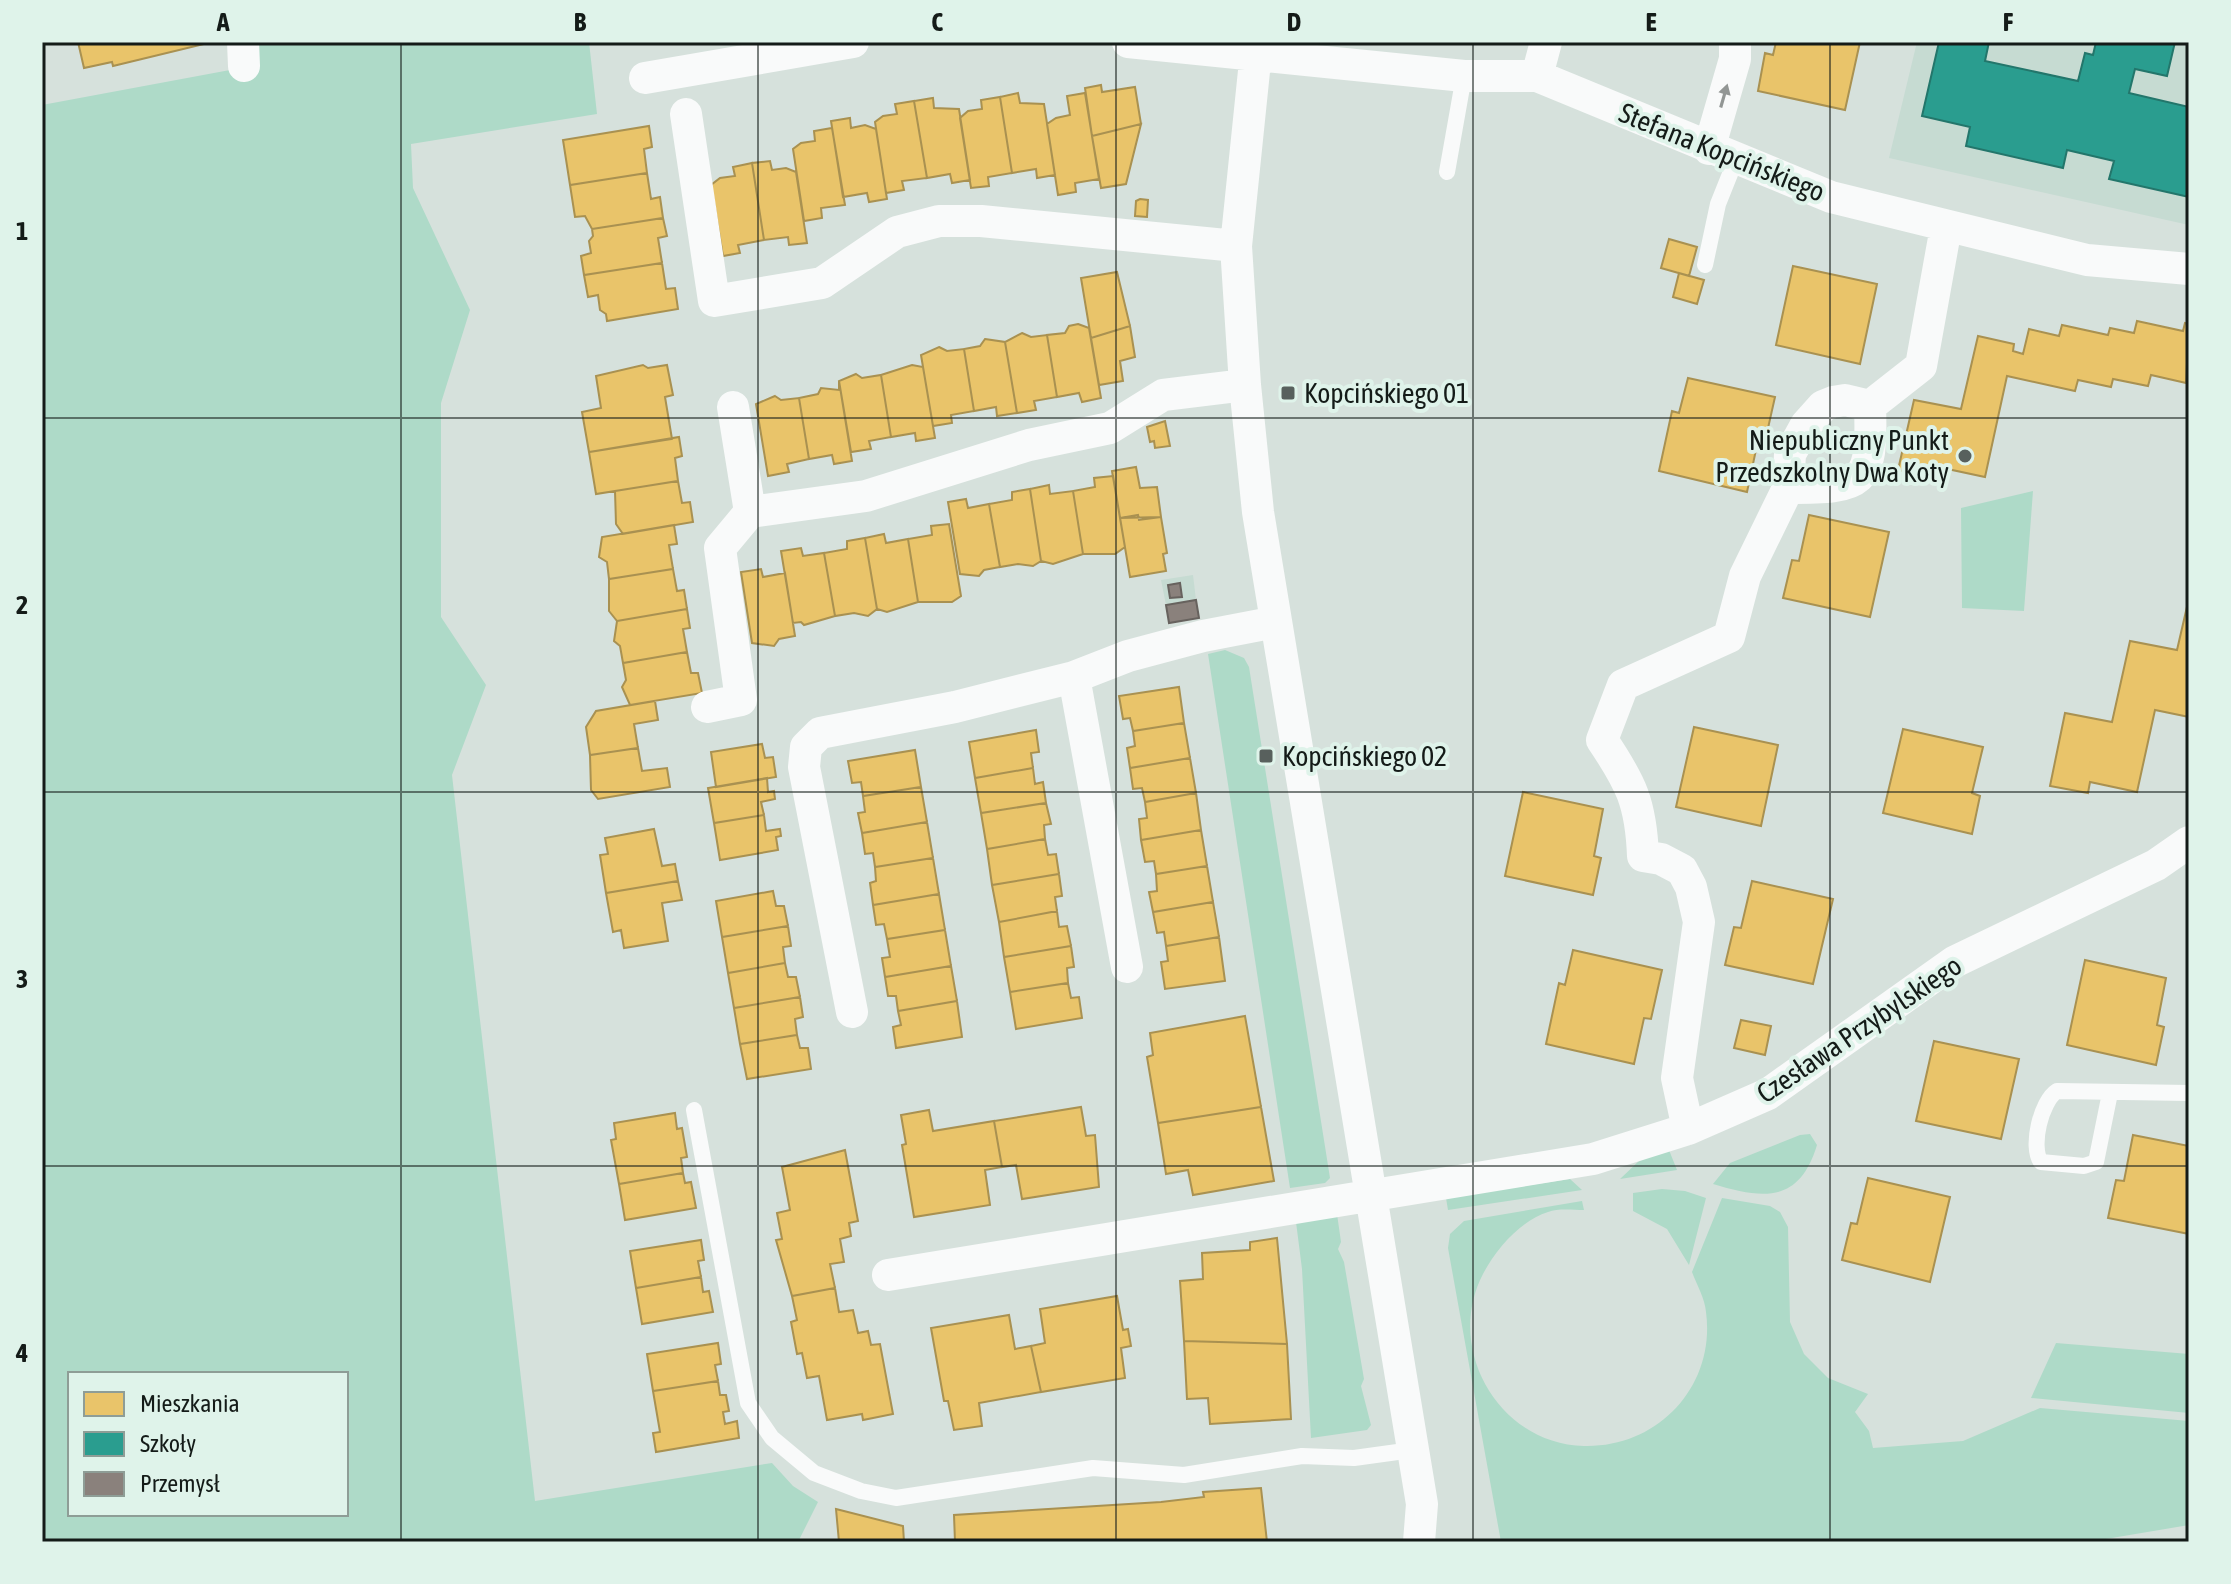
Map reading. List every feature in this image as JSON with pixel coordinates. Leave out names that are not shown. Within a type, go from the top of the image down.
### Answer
[{"type":"street","points":[[645,78],[853,42]]},
{"type":"street","name":"Stefana Kopcińskiego","points":[[1128,42],[1256,50],[1464,76],[1537,76],[1831,197],[2087,260],[2189,269]]},
{"type":"street","points":[[1537,76],[1546,42]]},
{"type":"street","points":[[1723,154],[1735,42]]},
{"type":"street","points":[[1256,50],[1236,246],[1245,385],[1258,512],[1412,1450],[1422,1504],[1439,1542]]},
{"type":"street","points":[[686,114],[714,301],[822,283],[897,232],[939,221],[981,221],[1236,246]]},
{"type":"street","points":[[1870,406],[1921,366],[1946,227]]},
{"type":"street","points":[[707,707],[741,700],[720,548],[750,512],[866,496],[1029,445],[1110,428],[1163,395],[1245,385]]},
{"type":"street","points":[[1688,1129],[1677,1078],[1696,955],[1697,906],[1682,870],[1661,859],[1643,856],[1641,816],[1628,779],[1602,740],[1623,685],[1729,637],[1745,576],[1788,488],[1790,454],[1806,425],[1823,406],[1845,400],[1870,406]]},
{"type":"street","points":[[1788,488],[1841,488],[1856,481],[1865,470],[1869,450],[1870,406]]},
{"type":"street","points":[[733,407],[750,512]]},
{"type":"street","points":[[852,1012],[804,767],[806,747],[820,733],[955,707],[1074,677],[1128,656],[1276,622]]},
{"type":"street","points":[[1074,677],[1127,967]]},
{"type":"street","name":"Czesława Przybylskiego","points":[[888,1275],[1593,1159],[1688,1129],[1768,1094],[1954,962],[2156,865],[2189,842]]},
{"type":"street","points":[[1419,1542],[1422,1504]]},
{"type":"lane","points":[[1447,172],[1464,76]]},
{"type":"lane","points":[[1705,265],[1718,204],[1723,154]]},
{"type":"lane","points":[[2110,1093],[2096,1162],[2084,1166],[2041,1162],[2036,1145],[2051,1095],[2066,1090],[2189,1093]]},
{"type":"lane","points":[[694,1110],[748,1403],[772,1438],[814,1473],[861,1491],[896,1498],[1093,1468],[1184,1475],[1302,1456],[1354,1458],[1412,1450]]},
{"type":"shaded area","points":[[1917,42],[2189,42],[2189,225],[1889,158]]},
{"type":"shaded area","points":[[1193,575],[1196,600],[1166,605],[1161,580]]},
{"type":"green space","points":[[257,42],[589,42],[597,114],[411,144],[413,188],[470,310],[441,403],[441,617],[486,685],[452,775],[535,1501],[772,1463],[793,1486],[818,1502],[798,1542],[42,1542],[42,105],[230,70]]},
{"type":"green space","points":[[2033,491],[2024,611],[1962,608],[1961,508]]},
{"type":"green space","points":[[1225,650],[1244,658],[1249,667],[1330,1178],[1325,1183],[1290,1188],[1208,654]]},
{"type":"green space","points":[[1810,1134],[1817,1145],[1800,1178],[1789,1187],[1763,1194],[1713,1184],[1730,1163],[1800,1135]]},
{"type":"green space","points":[[1669,1150],[1677,1170],[1620,1179],[1640,1160]]},
{"type":"green space","points":[[1570,1179],[1582,1190],[1448,1210],[1446,1198]]},
{"type":"green space","points":[[1662,1189],[1685,1191],[1706,1198],[1689,1265],[1667,1229],[1633,1211],[1633,1193]]},
{"type":"green space","points":[[1722,1198],[1770,1206],[1780,1212],[1788,1227],[1790,1322],[1804,1354],[1828,1378],[1868,1394],[1855,1412],[1869,1431],[1873,1448],[1963,1441],[2040,1408],[2189,1421],[2189,1525],[2088,1542],[1501,1542],[1448,1248],[1450,1234],[1464,1221],[1582,1201],[1584,1210],[1556,1210],[1538,1216],[1502,1246],[1483,1274],[1473,1303],[1470,1332],[1475,1361],[1487,1387],[1504,1410],[1527,1429],[1554,1441],[1584,1446],[1611,1444],[1636,1436],[1658,1424],[1676,1408],[1702,1364],[1707,1339],[1705,1307],[1692,1272]]},
{"type":"green space","points":[[1337,1214],[1341,1242],[1338,1249],[1344,1262],[1364,1379],[1361,1386],[1371,1425],[1367,1430],[1311,1438],[1302,1269],[1296,1222]]},
{"type":"green space","points":[[2056,1343],[2189,1354],[2189,1413],[2031,1398]]},
{"type":"building: Mieszkania","points":[[78,42],[204,44],[113,66],[112,62],[84,68]]},
{"type":"building: Mieszkania","points":[[1776,42],[1860,42],[1845,110],[1758,91],[1765,53],[1773,55]]},
{"type":"building: Mieszkania","points":[[1101,85],[1102,92],[1135,87],[1141,124],[1092,136],[1085,88]]},
{"type":"building: Mieszkania","points":[[1018,93],[1020,103],[1044,104],[1055,175],[1037,178],[1036,169],[1012,173],[1000,97]]},
{"type":"building: Mieszkania","points":[[1085,93],[1099,179],[1075,183],[1076,192],[1058,195],[1047,124],[1070,115],[1067,96]]},
{"type":"building: Mieszkania","points":[[1000,97],[1012,173],[988,177],[989,186],[971,188],[960,118],[968,111],[982,109],[981,100]]},
{"type":"building: Mieszkania","points":[[933,98],[934,108],[959,109],[970,180],[952,183],[950,174],[927,178],[914,101]]},
{"type":"building: Mieszkania","points":[[914,101],[927,178],[902,181],[904,190],[886,193],[875,122],[883,116],[897,114],[895,104]]},
{"type":"building: Mieszkania","points":[[850,118],[851,128],[865,125],[876,129],[887,199],[869,202],[867,193],[843,197],[831,121]]},
{"type":"building: Mieszkania","points":[[1141,124],[1126,184],[1101,188],[1092,136]]},
{"type":"building: Mieszkania","points":[[649,126],[652,147],[644,149],[647,173],[570,185],[563,140]]},
{"type":"building: Mieszkania","points":[[832,128],[845,205],[821,208],[822,218],[804,221],[793,149],[801,143],[815,141],[814,131]]},
{"type":"building: Mieszkania","points":[[770,161],[772,170],[786,168],[796,172],[807,243],[789,245],[788,237],[764,240],[752,163]]},
{"type":"building: Mieszkania","points":[[752,163],[764,240],[738,245],[740,253],[723,256],[711,185],[720,178],[735,176],[733,167]]},
{"type":"building: Mieszkania","points":[[647,173],[651,199],[660,197],[663,218],[592,229],[585,216],[575,217],[570,185]]},
{"type":"building: Mieszkania","points":[[1148,200],[1147,217],[1135,216],[1136,201]]},
{"type":"building: Mieszkania","points":[[663,218],[667,236],[658,238],[662,263],[584,275],[581,256],[591,253],[589,241],[593,236],[592,229]]},
{"type":"building: Mieszkania","points":[[1669,239],[1697,247],[1689,276],[1661,268]]},
{"type":"building: Mieszkania","points":[[662,263],[666,289],[675,288],[678,309],[607,321],[606,314],[600,310],[598,295],[588,297],[584,275]]},
{"type":"building: Mieszkania","points":[[1793,266],[1877,284],[1860,364],[1776,345]]},
{"type":"building: Mieszkania","points":[[1117,272],[1130,326],[1091,338],[1081,278]]},
{"type":"building: Mieszkania","points":[[1679,273],[1704,280],[1697,304],[1673,297]]},
{"type":"building: Mieszkania","points":[[2137,321],[2183,331],[2185,323],[2189,324],[2186,383],[2151,375],[2148,386],[2113,379],[2111,387],[2078,380],[2075,391],[2007,376],[1985,477],[1938,467],[1935,479],[1898,470],[1914,400],[1961,409],[1978,336],[2014,344],[2013,351],[2023,354],[2029,329],[2059,336],[2062,325],[2108,335],[2110,328],[2134,333]]},
{"type":"building: Mieszkania","points":[[1078,324],[1089,328],[1101,398],[1082,402],[1079,393],[1057,397],[1047,335],[1065,333],[1069,326]]},
{"type":"building: Mieszkania","points":[[1130,326],[1135,357],[1120,361],[1123,381],[1099,385],[1091,338]]},
{"type":"building: Mieszkania","points":[[1022,333],[1031,337],[1047,335],[1057,397],[1034,401],[1036,410],[1017,413],[1005,342]]},
{"type":"building: Mieszkania","points":[[985,339],[1005,342],[1017,413],[997,416],[996,407],[974,411],[964,349],[980,346]]},
{"type":"building: Mieszkania","points":[[939,347],[947,351],[964,349],[974,411],[951,415],[952,423],[933,426],[921,355]]},
{"type":"building: Mieszkania","points":[[643,365],[648,368],[667,365],[673,395],[665,397],[672,439],[589,452],[582,412],[601,408],[596,376]]},
{"type":"building: Mieszkania","points":[[912,365],[923,367],[935,438],[916,441],[915,433],[891,437],[881,375]]},
{"type":"building: Mieszkania","points":[[856,374],[862,378],[881,375],[891,437],[869,441],[871,449],[851,452],[839,381]]},
{"type":"building: Mieszkania","points":[[1688,378],[1775,397],[1764,446],[1757,445],[1747,492],[1659,471],[1672,411],[1679,413]]},
{"type":"building: Mieszkania","points":[[839,381],[852,461],[834,464],[832,455],[809,459],[799,398],[818,394],[821,388],[839,390]]},
{"type":"building: Mieszkania","points":[[775,396],[781,400],[799,398],[809,459],[787,464],[789,472],[768,476],[756,404]]},
{"type":"building: Mieszkania","points":[[1165,421],[1170,446],[1155,448],[1154,441],[1150,442],[1147,427]]},
{"type":"building: Mieszkania","points":[[679,437],[682,456],[675,458],[678,481],[596,494],[589,452]]},
{"type":"building: Mieszkania","points":[[1136,467],[1140,488],[1157,487],[1161,517],[1120,518],[1112,471]]},
{"type":"building: Mieszkania","points":[[1113,476],[1125,547],[1115,554],[1083,554],[1073,491],[1095,487],[1094,478]]},
{"type":"building: Mieszkania","points":[[678,481],[682,503],[690,502],[693,522],[623,534],[616,524],[615,491]]},
{"type":"building: Mieszkania","points":[[1049,485],[1050,494],[1073,491],[1083,554],[1053,564],[1041,561],[1030,489]]},
{"type":"building: Mieszkania","points":[[1030,489],[1041,561],[1033,566],[1018,564],[1000,567],[989,504],[1012,500],[1012,492]]},
{"type":"building: Mieszkania","points":[[966,499],[968,508],[989,504],[1000,567],[984,570],[979,576],[960,574],[948,502]]},
{"type":"building: Mieszkania","points":[[1138,515],[1139,520],[1161,517],[1167,553],[1163,554],[1166,571],[1130,577],[1120,518]]},
{"type":"building: Mieszkania","points":[[1809,515],[1889,532],[1870,617],[1783,598],[1792,560],[1799,561]]},
{"type":"building: Mieszkania","points":[[949,524],[961,596],[952,602],[918,602],[908,539],[932,535],[931,526]]},
{"type":"building: Mieszkania","points":[[674,525],[677,544],[669,545],[673,569],[609,579],[607,562],[599,557],[602,537]]},
{"type":"building: Mieszkania","points":[[884,534],[886,543],[908,539],[918,602],[887,612],[877,609],[865,538]]},
{"type":"building: Mieszkania","points":[[865,538],[877,609],[868,616],[854,613],[835,616],[824,553],[847,549],[847,541]]},
{"type":"building: Mieszkania","points":[[801,548],[803,556],[824,553],[835,616],[804,625],[801,622],[793,623],[781,551]]},
{"type":"building: Mieszkania","points":[[673,569],[677,591],[684,590],[687,609],[617,621],[609,611],[609,579]]},
{"type":"building: Mieszkania","points":[[761,569],[763,577],[785,573],[795,636],[779,639],[774,646],[752,643],[741,572]]},
{"type":"building: Mieszkania","points":[[2189,598],[2189,717],[2155,710],[2137,792],[2090,782],[2088,793],[2050,786],[2065,713],[2112,722],[2130,641],[2177,650]]},
{"type":"building: Mieszkania","points":[[687,609],[690,628],[683,629],[687,652],[623,663],[620,646],[614,641],[617,621]]},
{"type":"building: Mieszkania","points":[[687,652],[691,673],[698,673],[702,693],[630,705],[622,687],[626,680],[623,663]]},
{"type":"building: Mieszkania","points":[[1179,687],[1184,723],[1133,731],[1130,718],[1123,719],[1119,696]]},
{"type":"building: Mieszkania","points":[[655,701],[658,720],[634,724],[638,748],[590,755],[586,727],[596,711]]},
{"type":"building: Mieszkania","points":[[1184,723],[1190,758],[1130,768],[1127,748],[1135,746],[1133,731]]},
{"type":"building: Mieszkania","points":[[1694,727],[1778,745],[1761,826],[1676,807]]},
{"type":"building: Mieszkania","points":[[1903,729],[1983,747],[1972,793],[1980,796],[1972,834],[1883,813]]},
{"type":"building: Mieszkania","points":[[1036,730],[1039,752],[1031,753],[1033,768],[975,778],[969,742]]},
{"type":"building: Mieszkania","points":[[762,744],[765,758],[773,757],[776,777],[716,787],[711,752]]},
{"type":"building: Mieszkania","points":[[638,748],[642,771],[667,768],[670,787],[598,799],[591,790],[590,755]]},
{"type":"building: Mieszkania","points":[[915,750],[921,787],[863,796],[861,782],[852,783],[848,761]]},
{"type":"building: Mieszkania","points":[[1190,758],[1196,793],[1145,802],[1142,788],[1133,789],[1130,768]]},
{"type":"building: Mieszkania","points":[[1033,768],[1035,784],[1043,782],[1046,803],[981,813],[975,778]]},
{"type":"building: Mieszkania","points":[[767,778],[768,792],[774,791],[775,799],[761,802],[764,815],[714,823],[708,788]]},
{"type":"building: Mieszkania","points":[[921,787],[927,822],[862,833],[858,813],[865,812],[863,796]]},
{"type":"building: Mieszkania","points":[[1523,792],[1603,809],[1594,856],[1601,858],[1593,895],[1505,876]]},
{"type":"building: Mieszkania","points":[[1196,793],[1201,830],[1141,840],[1139,819],[1147,818],[1145,802]]},
{"type":"building: Mieszkania","points":[[1046,803],[1051,824],[1044,825],[1045,839],[987,849],[981,813]]},
{"type":"building: Mieszkania","points":[[764,815],[766,831],[780,829],[781,836],[776,837],[778,850],[720,860],[714,823]]},
{"type":"building: Mieszkania","points":[[927,822],[933,858],[875,867],[873,853],[865,854],[862,833]]},
{"type":"building: Mieszkania","points":[[654,829],[662,866],[675,864],[678,881],[606,893],[600,855],[608,854],[605,838]]},
{"type":"building: Mieszkania","points":[[1201,830],[1207,866],[1156,874],[1154,861],[1145,862],[1141,840]]},
{"type":"building: Mieszkania","points":[[1045,839],[1048,855],[1056,854],[1059,874],[992,885],[987,849]]},
{"type":"building: Mieszkania","points":[[933,858],[939,894],[873,905],[870,883],[876,881],[875,867]]},
{"type":"building: Mieszkania","points":[[1207,866],[1213,902],[1153,912],[1149,892],[1157,891],[1156,874]]},
{"type":"building: Mieszkania","points":[[1059,874],[1062,896],[1055,897],[1057,911],[999,922],[992,885]]},
{"type":"building: Mieszkania","points":[[678,881],[682,900],[662,903],[668,941],[624,948],[621,930],[613,932],[606,893]]},
{"type":"building: Mieszkania","points":[[1752,881],[1833,899],[1813,984],[1725,965],[1734,927],[1741,928]]},
{"type":"building: Mieszkania","points":[[773,891],[776,906],[784,906],[788,926],[722,937],[716,901]]},
{"type":"building: Mieszkania","points":[[939,894],[945,930],[887,939],[884,924],[876,925],[873,905]]},
{"type":"building: Mieszkania","points":[[1213,902],[1219,937],[1166,946],[1164,932],[1157,933],[1153,912]]},
{"type":"building: Mieszkania","points":[[1057,911],[1059,927],[1067,926],[1071,946],[1004,957],[999,922]]},
{"type":"building: Mieszkania","points":[[788,926],[791,946],[783,947],[785,963],[728,973],[722,937]]},
{"type":"building: Mieszkania","points":[[945,930],[951,966],[885,977],[882,958],[890,957],[887,939]]},
{"type":"building: Mieszkania","points":[[1219,937],[1225,981],[1165,989],[1161,962],[1168,961],[1166,946]]},
{"type":"building: Mieszkania","points":[[1071,946],[1074,967],[1067,968],[1068,983],[1010,992],[1004,957]]},
{"type":"building: Mieszkania","points":[[1573,950],[1662,970],[1651,1019],[1644,1018],[1634,1064],[1546,1044],[1559,983],[1565,985]]},
{"type":"building: Mieszkania","points":[[2085,960],[2166,978],[2157,1025],[2164,1027],[2156,1065],[2067,1045]]},
{"type":"building: Mieszkania","points":[[785,963],[788,977],[796,977],[800,997],[734,1008],[728,973]]},
{"type":"building: Mieszkania","points":[[951,966],[957,1001],[898,1011],[896,996],[888,996],[885,977]]},
{"type":"building: Mieszkania","points":[[1068,983],[1071,998],[1079,997],[1082,1018],[1016,1029],[1010,992]]},
{"type":"building: Mieszkania","points":[[800,997],[803,1017],[795,1019],[797,1035],[740,1044],[734,1008]]},
{"type":"building: Mieszkania","points":[[957,1001],[962,1037],[896,1048],[893,1027],[901,1025],[898,1011]]},
{"type":"building: Mieszkania","points":[[1245,1016],[1261,1107],[1158,1123],[1147,1057],[1153,1055],[1150,1033]]},
{"type":"building: Mieszkania","points":[[1741,1020],[1771,1026],[1765,1055],[1734,1048]]},
{"type":"building: Mieszkania","points":[[797,1035],[800,1048],[808,1048],[811,1069],[747,1079],[740,1044]]},
{"type":"building: Mieszkania","points":[[1934,1041],[2019,1059],[2001,1139],[1916,1121]]},
{"type":"building: Mieszkania","points":[[1081,1107],[1086,1136],[1095,1135],[1099,1187],[1022,1199],[1016,1165],[1002,1167],[994,1121]]},
{"type":"building: Mieszkania","points":[[1261,1107],[1274,1181],[1193,1195],[1188,1170],[1166,1174],[1158,1123]]},
{"type":"building: Mieszkania","points":[[929,1110],[933,1131],[994,1121],[1002,1167],[985,1170],[990,1205],[914,1217],[902,1145],[906,1144],[901,1115]]},
{"type":"building: Mieszkania","points":[[675,1113],[677,1129],[682,1128],[687,1157],[681,1158],[683,1173],[619,1184],[611,1140],[616,1139],[614,1123]]},
{"type":"building: Mieszkania","points":[[2133,1135],[2189,1146],[2189,1234],[2108,1218],[2116,1180],[2124,1181]]},
{"type":"building: Mieszkania","points":[[845,1150],[858,1221],[849,1223],[851,1236],[840,1239],[844,1262],[830,1264],[835,1288],[792,1296],[776,1240],[782,1239],[777,1213],[790,1210],[782,1167]]},
{"type":"building: Mieszkania","points":[[683,1173],[685,1183],[691,1182],[696,1208],[625,1220],[619,1184]]},
{"type":"building: Mieszkania","points":[[1868,1178],[1950,1197],[1930,1282],[1842,1260],[1851,1223],[1857,1224]]},
{"type":"building: Mieszkania","points":[[1277,1238],[1287,1344],[1184,1341],[1180,1281],[1203,1279],[1202,1253],[1250,1250],[1250,1242]]},
{"type":"building: Mieszkania","points":[[701,1240],[704,1260],[698,1261],[701,1277],[636,1288],[630,1251]]},
{"type":"building: Mieszkania","points":[[701,1277],[703,1292],[709,1291],[713,1312],[642,1324],[636,1288]]},
{"type":"building: Mieszkania","points":[[835,1288],[839,1312],[853,1310],[858,1333],[868,1331],[871,1345],[880,1344],[893,1414],[863,1420],[862,1414],[827,1420],[819,1376],[807,1378],[802,1353],[797,1354],[791,1322],[797,1320],[792,1296]]},
{"type":"building: Mieszkania","points":[[1117,1296],[1123,1330],[1128,1329],[1131,1346],[1121,1348],[1125,1378],[1041,1392],[1031,1346],[1045,1343],[1040,1309]]},
{"type":"building: Mieszkania","points":[[1009,1315],[1015,1349],[1031,1346],[1041,1392],[979,1403],[982,1426],[954,1430],[948,1401],[944,1401],[931,1328]]},
{"type":"building: Mieszkania","points":[[1184,1341],[1287,1344],[1291,1419],[1210,1424],[1208,1398],[1187,1399]]},
{"type":"building: Mieszkania","points":[[718,1343],[721,1364],[715,1365],[718,1381],[653,1391],[647,1354]]},
{"type":"building: Mieszkania","points":[[718,1381],[720,1395],[726,1395],[729,1411],[723,1412],[725,1424],[737,1421],[739,1438],[656,1452],[653,1433],[660,1432],[653,1391]]},
{"type":"building: Mieszkania","points":[[1261,1488],[1267,1542],[955,1542],[954,1515],[1161,1502],[1204,1497],[1203,1492]]},
{"type":"building: Mieszkania","points":[[836,1509],[903,1526],[904,1542],[839,1542]]},
{"type":"building: Szkoły","points":[[1939,42],[1989,42],[1985,61],[2078,81],[2085,53],[2093,55],[2096,42],[2175,42],[2167,76],[2135,69],[2129,93],[2189,107],[2189,197],[2109,179],[2114,161],[2067,150],[2063,168],[1966,146],[1970,127],[1922,116]]},
{"type":"building: Przemysł","points":[[1180,583],[1182,597],[1170,598],[1168,585]]},
{"type":"building: Przemysł","points":[[1196,600],[1199,618],[1169,623],[1166,605]]},
{"type":"place","name":"Kopcińskiego 01","points":[[1288,393]]},
{"type":"place","name":"Niepubliczny Punkt Przedszkolny Dwa Koty","points":[[1965,456]]},
{"type":"place","name":"Kopcińskiego 02","points":[[1266,756]]}]
